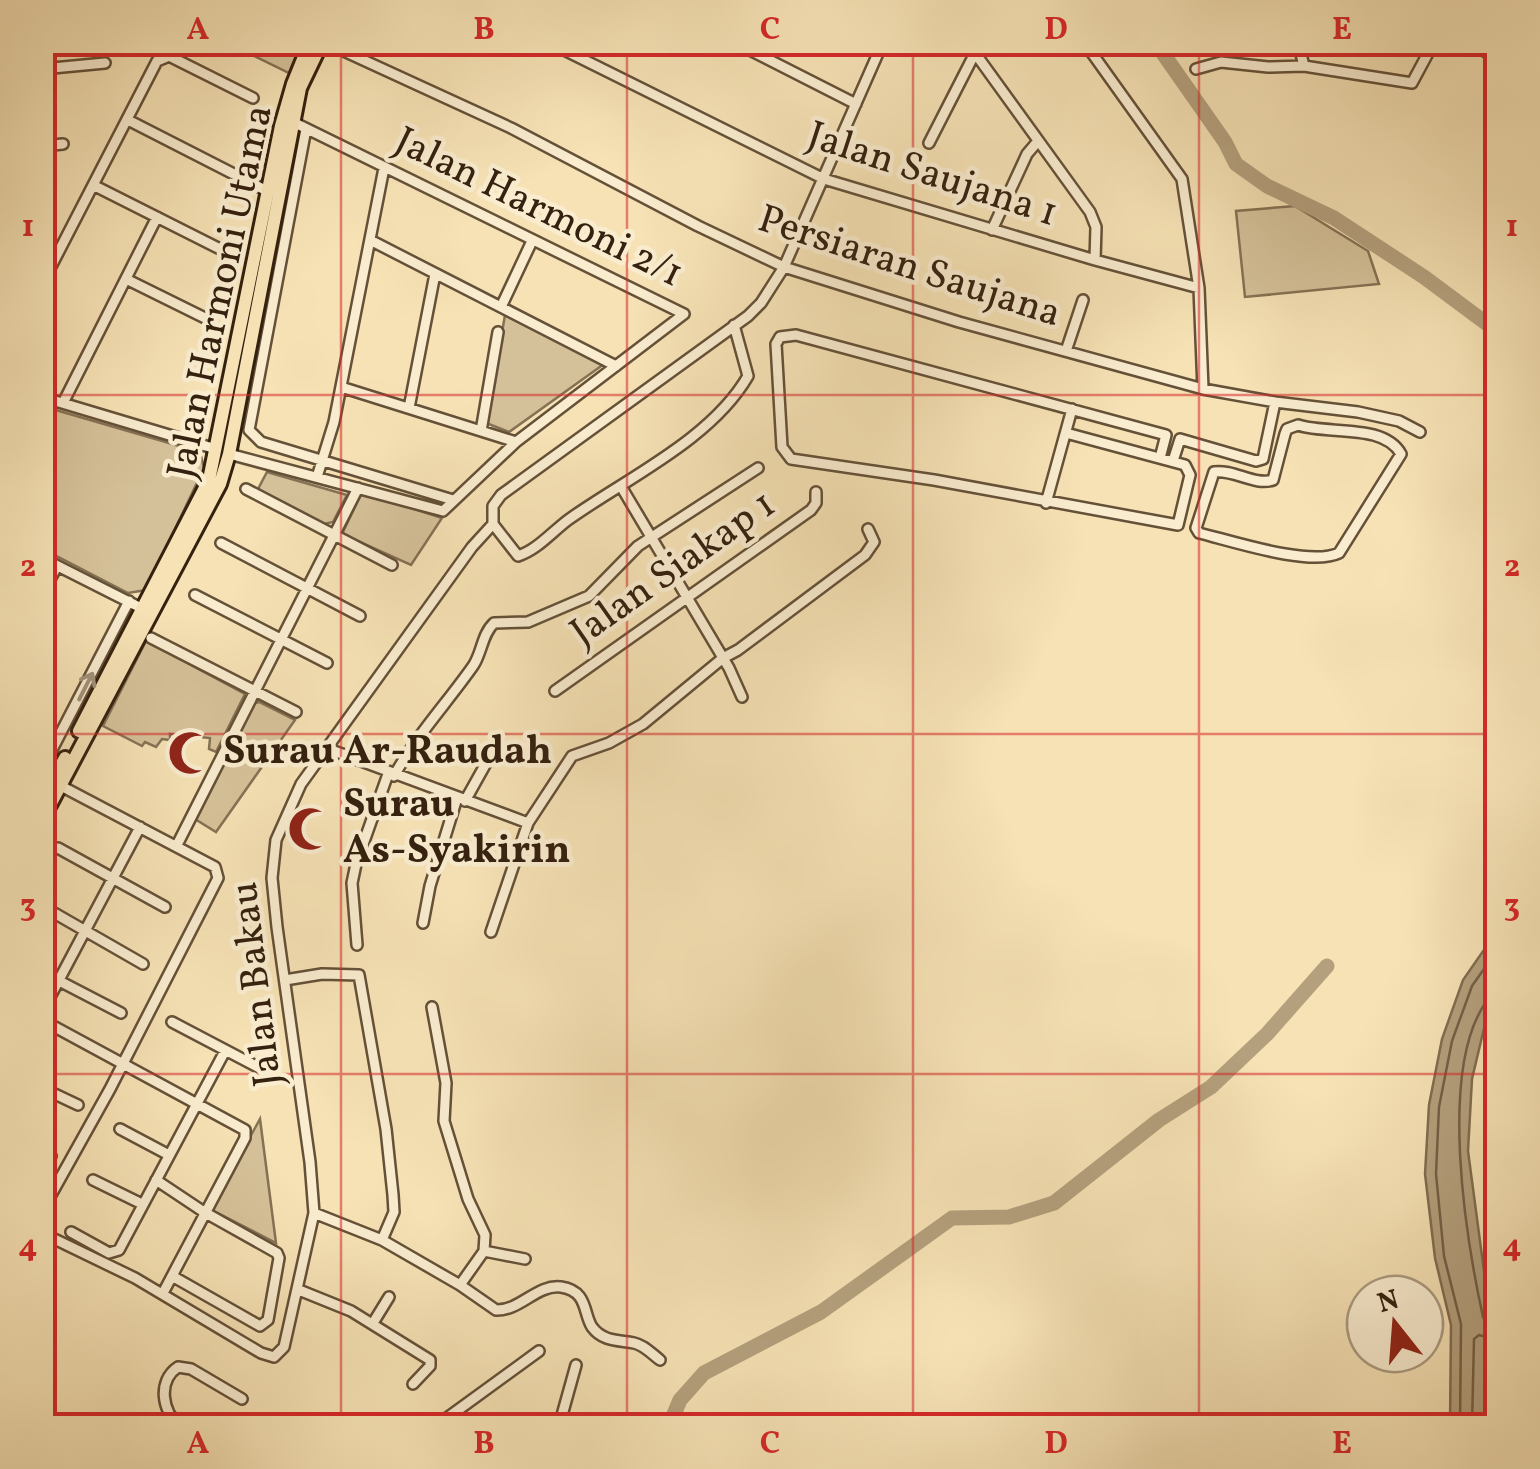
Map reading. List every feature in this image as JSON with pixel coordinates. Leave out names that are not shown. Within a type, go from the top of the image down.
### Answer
[{"type":"main road","name":"Jalan Harmoni Utama","points":[[222,451],[269,192],[294,123],[310,42]]},
{"type":"main road","name":"Jalan Harmoni Utama","points":[[42,820],[148,611],[222,451],[303,81],[323,42]]},
{"type":"main road","name":"Jalan Harmoni Utama","points":[[42,801],[148,611]]},
{"type":"street","name":"Persiaran Saujana","points":[[323,42],[512,128],[784,267],[1203,389],[1358,412],[1399,421],[1420,432]]},
{"type":"street","name":"Jalan Saujana 1","points":[[548,42],[824,179],[992,230],[1096,254],[1194,286]]},
{"type":"street","points":[[734,42],[856,104]]},
{"type":"street","points":[[870,42],[878,54]]},
{"type":"street","name":"Jalan Bakau","points":[[163,1293],[256,1350],[274,1357],[284,1347],[300,1290],[314,1213],[272,878],[276,840],[302,784],[492,524],[493,506],[501,495],[761,302],[784,267],[883,42]]},
{"type":"street","points":[[967,42],[1090,212],[1096,227],[1096,254]]},
{"type":"street","points":[[1298,42],[1304,66]]},
{"type":"street","points":[[1196,70],[1221,62],[1304,66],[1412,83],[1434,42]]},
{"type":"street","points":[[1469,42],[1498,58]]},
{"type":"street","points":[[1090,45],[1182,178],[1203,389]]},
{"type":"street","points":[[929,144],[975,53]]},
{"type":"street","points":[[42,284],[157,60],[169,56],[253,98]]},
{"type":"street","points":[[42,69],[105,63]]},
{"type":"street","points":[[128,120],[269,192]]},
{"type":"street","name":"Jalan Harmoni 2/1","points":[[294,123],[684,314],[516,442],[453,500]]},
{"type":"street","points":[[294,123],[248,424],[256,440],[453,500]]},
{"type":"street","points":[[992,230],[1027,154],[1038,141]]},
{"type":"street","points":[[42,146],[63,144]]},
{"type":"street","points":[[319,478],[384,168]]},
{"type":"street","points":[[93,185],[228,253]]},
{"type":"street","points":[[1492,231],[1498,212]]},
{"type":"street","points":[[62,403],[157,217]]},
{"type":"street","points":[[370,240],[616,366]]},
{"type":"street","points":[[501,307],[532,242]]},
{"type":"street","points":[[409,408],[436,274]]},
{"type":"street","points":[[126,279],[207,319]]},
{"type":"street","points":[[1066,352],[1083,300]]},
{"type":"street","points":[[492,524],[518,556],[527,553],[694,433],[746,380],[748,368],[734,325]]},
{"type":"street","points":[[481,431],[498,332]]},
{"type":"street","points":[[1066,433],[1185,465],[1190,475],[1178,525],[934,480],[792,459],[782,447],[776,344],[780,336],[796,335],[1166,435],[1160,458]]},
{"type":"street","points":[[341,387],[516,442]]},
{"type":"street","points":[[42,397],[439,512],[453,500]]},
{"type":"street","points":[[1173,461],[1180,439],[1256,461],[1264,459],[1275,402]]},
{"type":"street","points":[[1046,503],[1072,409]]},
{"type":"street","points":[[1322,432],[1325,409]]},
{"type":"street","points":[[1298,425],[1322,432],[1365,432],[1394,444],[1401,454],[1339,554],[1328,558],[1198,534],[1196,528],[1214,472],[1222,470],[1264,483],[1273,480],[1287,428],[1298,425]]},
{"type":"street","points":[[357,945],[352,883],[388,777],[477,660],[488,629],[503,621],[528,622],[589,596],[650,538],[758,468]]},
{"type":"street","points":[[177,846],[358,488]]},
{"type":"street","points":[[622,488],[717,663],[742,697]]},
{"type":"street","points":[[246,489],[392,566]]},
{"type":"street","name":"Jalan Siakap 1","points":[[555,692],[811,510],[816,492]]},
{"type":"street","points":[[492,932],[525,828],[572,756],[643,724],[717,663],[865,555],[874,542],[868,529]]},
{"type":"street","points":[[221,543],[360,616]]},
{"type":"street","points":[[42,558],[148,611]]},
{"type":"street","points":[[42,595],[58,566]]},
{"type":"street","points":[[196,595],[327,663]]},
{"type":"street","points":[[42,769],[129,602]]},
{"type":"street","points":[[151,638],[296,712]]},
{"type":"street","points":[[326,748],[388,777],[525,828]]},
{"type":"street","points":[[423,923],[430,886],[458,802],[489,758]]},
{"type":"street","points":[[42,1212],[218,878],[215,867],[61,786]]},
{"type":"street","points":[[42,1012],[140,828]]},
{"type":"street","points":[[58,848],[165,907]]},
{"type":"street","points":[[42,906],[143,964]]},
{"type":"street","points":[[42,972],[122,1014]]},
{"type":"street","points":[[285,977],[359,975],[386,1129],[393,1195],[394,1212],[382,1240]]},
{"type":"street","points":[[432,1007],[446,1082],[444,1121],[468,1199],[485,1234],[484,1250],[454,1282]]},
{"type":"street","points":[[42,1020],[245,1130],[246,1138],[163,1293],[42,1233]]},
{"type":"street","points":[[172,1022],[271,1074]]},
{"type":"street","points":[[71,1232],[115,1253],[225,1050]]},
{"type":"street","points":[[42,1088],[78,1105]]},
{"type":"street","points":[[120,1129],[169,1155]]},
{"type":"street","points":[[93,1180],[142,1204]]},
{"type":"street","points":[[156,1180],[279,1258],[268,1320],[260,1326],[172,1276]]},
{"type":"street","points":[[314,1213],[382,1240],[496,1310],[504,1311],[547,1289],[565,1288],[584,1301],[590,1325],[610,1340],[635,1344],[660,1360]]},
{"type":"street","points":[[484,1250],[524,1259]]},
{"type":"street","points":[[300,1290],[372,1323],[430,1360],[430,1366],[413,1384]]},
{"type":"street","points":[[372,1323],[389,1298]]},
{"type":"street","points":[[436,1426],[539,1351]]},
{"type":"street","points":[[558,1426],[576,1365]]},
{"type":"street","points":[[180,1426],[169,1415],[164,1391],[168,1375],[178,1367],[191,1369],[242,1399]]},
{"type":"shaded area","points":[[228,43],[302,43],[289,73]]},
{"type":"shaded area","points":[[1295,206],[1368,251],[1379,284],[1245,297],[1236,211]]},
{"type":"shaded area","points":[[505,315],[604,364],[509,432],[486,423]]},
{"type":"shaded area","points":[[42,406],[200,452],[204,468],[146,590],[128,593],[43,549]]},
{"type":"shaded area","points":[[267,472],[347,495],[333,522],[324,524],[258,489]]},
{"type":"shaded area","points":[[362,492],[442,518],[411,565],[342,534]]},
{"type":"shaded area","points":[[146,641],[245,694],[216,752],[209,749],[210,738],[170,734],[170,740],[162,739],[156,747],[145,742],[142,746],[103,726]]},
{"type":"shaded area","points":[[259,702],[295,720],[216,832],[195,819],[252,704]]},
{"type":"shaded area","points":[[260,1119],[276,1243],[210,1209]]},
{"type":"water","points":[[1497,931],[1497,1003],[1486,1020],[1472,1079],[1468,1151],[1497,1339],[1497,1426],[1450,1426],[1451,1325],[1445,1300],[1445,1274],[1439,1274],[1435,1258],[1425,1174],[1429,1105],[1442,1039],[1463,980]]},
{"type":"waterway","points":[[1155,42],[1225,142],[1236,164],[1267,186],[1334,218],[1498,332]]},
{"type":"waterway","points":[[669,1426],[680,1400],[704,1373],[821,1312],[952,1218],[1009,1217],[1054,1203],[1159,1120],[1211,1087],[1267,1034],[1327,966]]},
{"type":"place","name":"Surau Ar-Raudah","points":[[190,753]]},
{"type":"place","name":"Surau As-Syakirin","points":[[310,829]]}]
